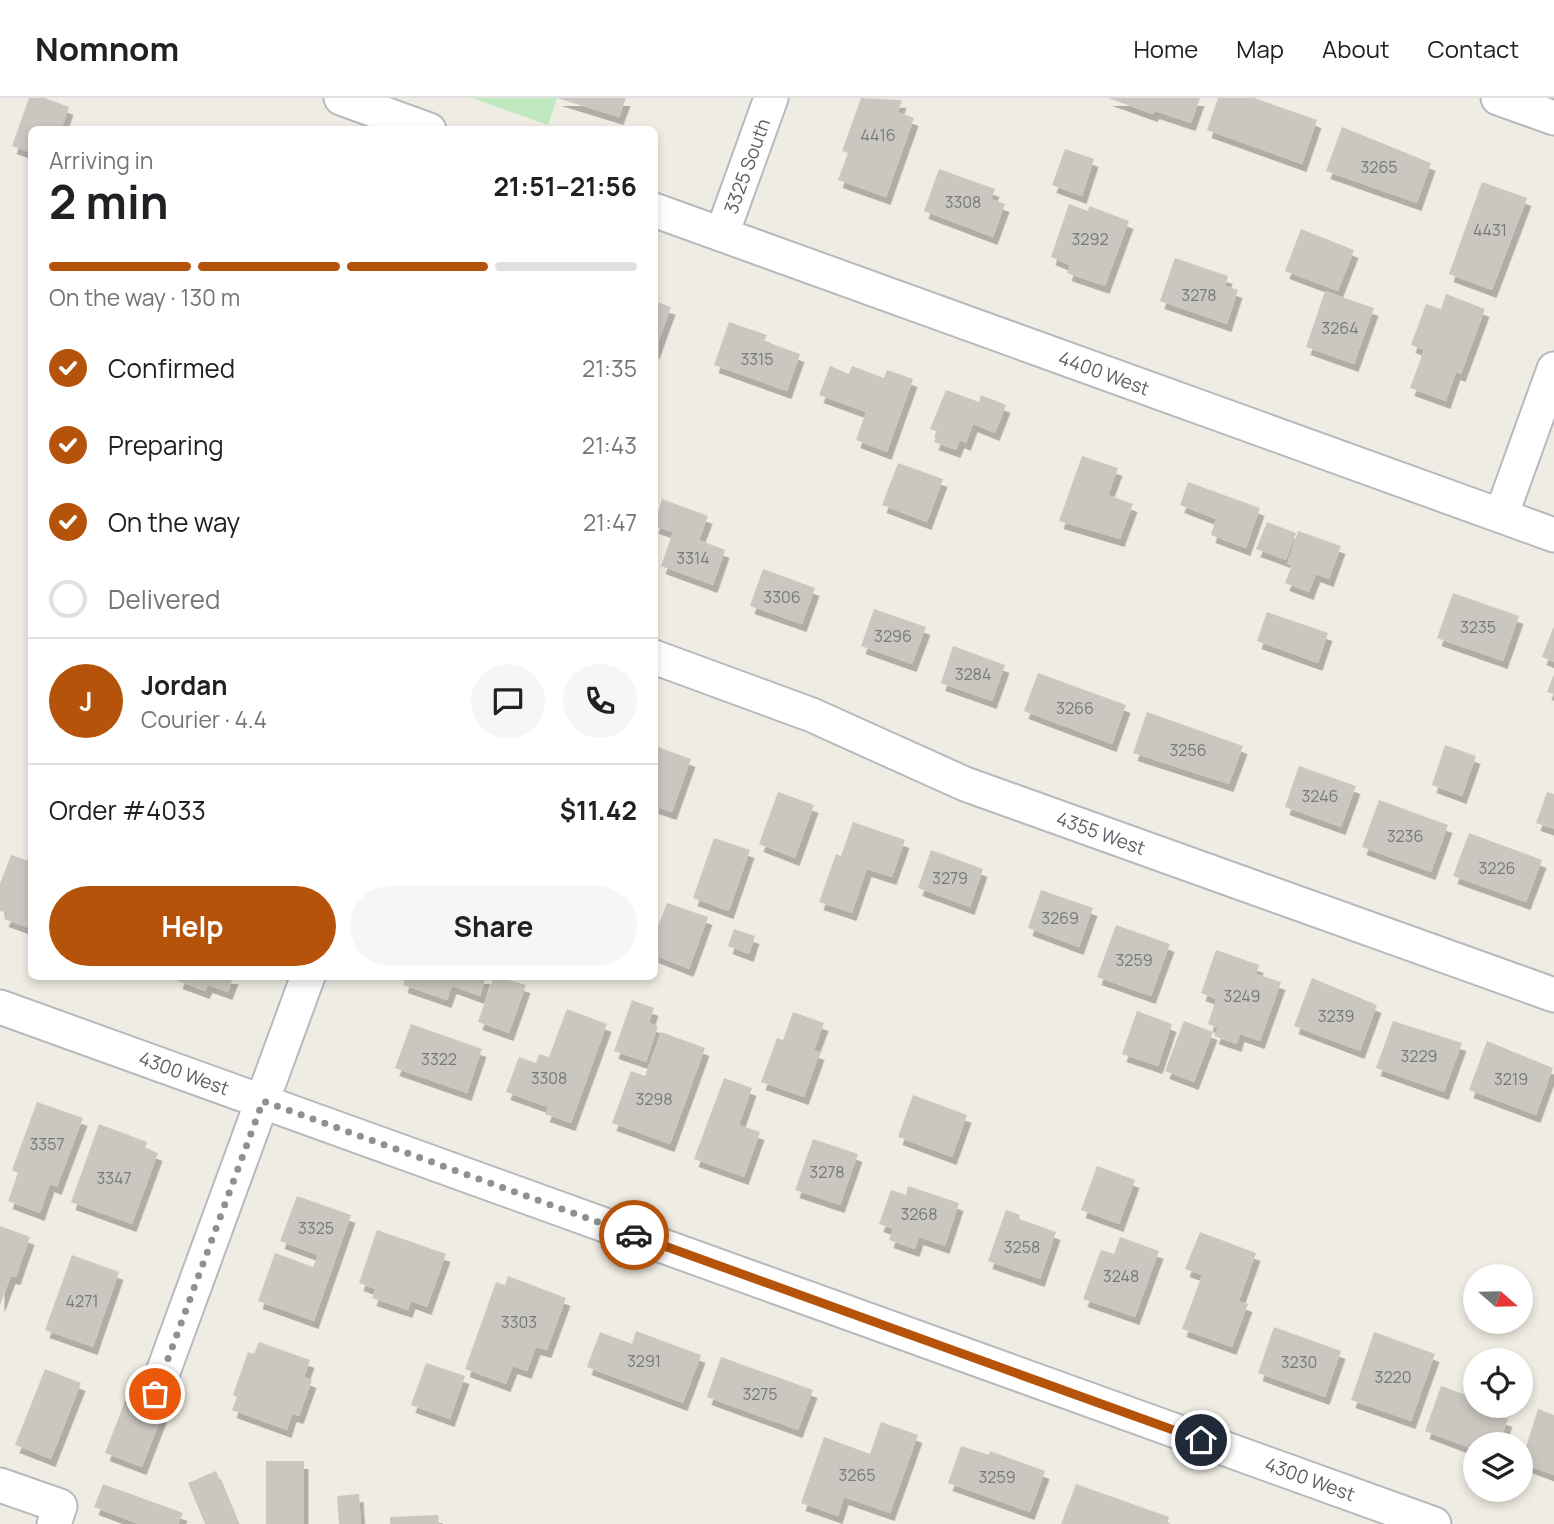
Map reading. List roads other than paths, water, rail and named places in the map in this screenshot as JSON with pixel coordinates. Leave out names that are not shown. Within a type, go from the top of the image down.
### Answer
[{"type":"street","points":[[341,98],[418,126]]},
{"type":"street","name":"3325 South","points":[[722,234],[771,98]]},
{"type":"street","points":[[1498,98],[1554,118]]},
{"type":"street","name":"4400 West","points":[[658,211],[1554,535]]},
{"type":"street","points":[[1501,516],[1554,369]]},
{"type":"street","name":"4355 West","points":[[658,658],[812,715],[965,784],[1554,995]]},
{"type":"street","points":[[155,1394],[306,980]]},
{"type":"street","name":"4300 West","points":[[0,1007],[1434,1524]]},
{"type":"street","points":[[0,1485],[60,1506],[54,1524]]}]
